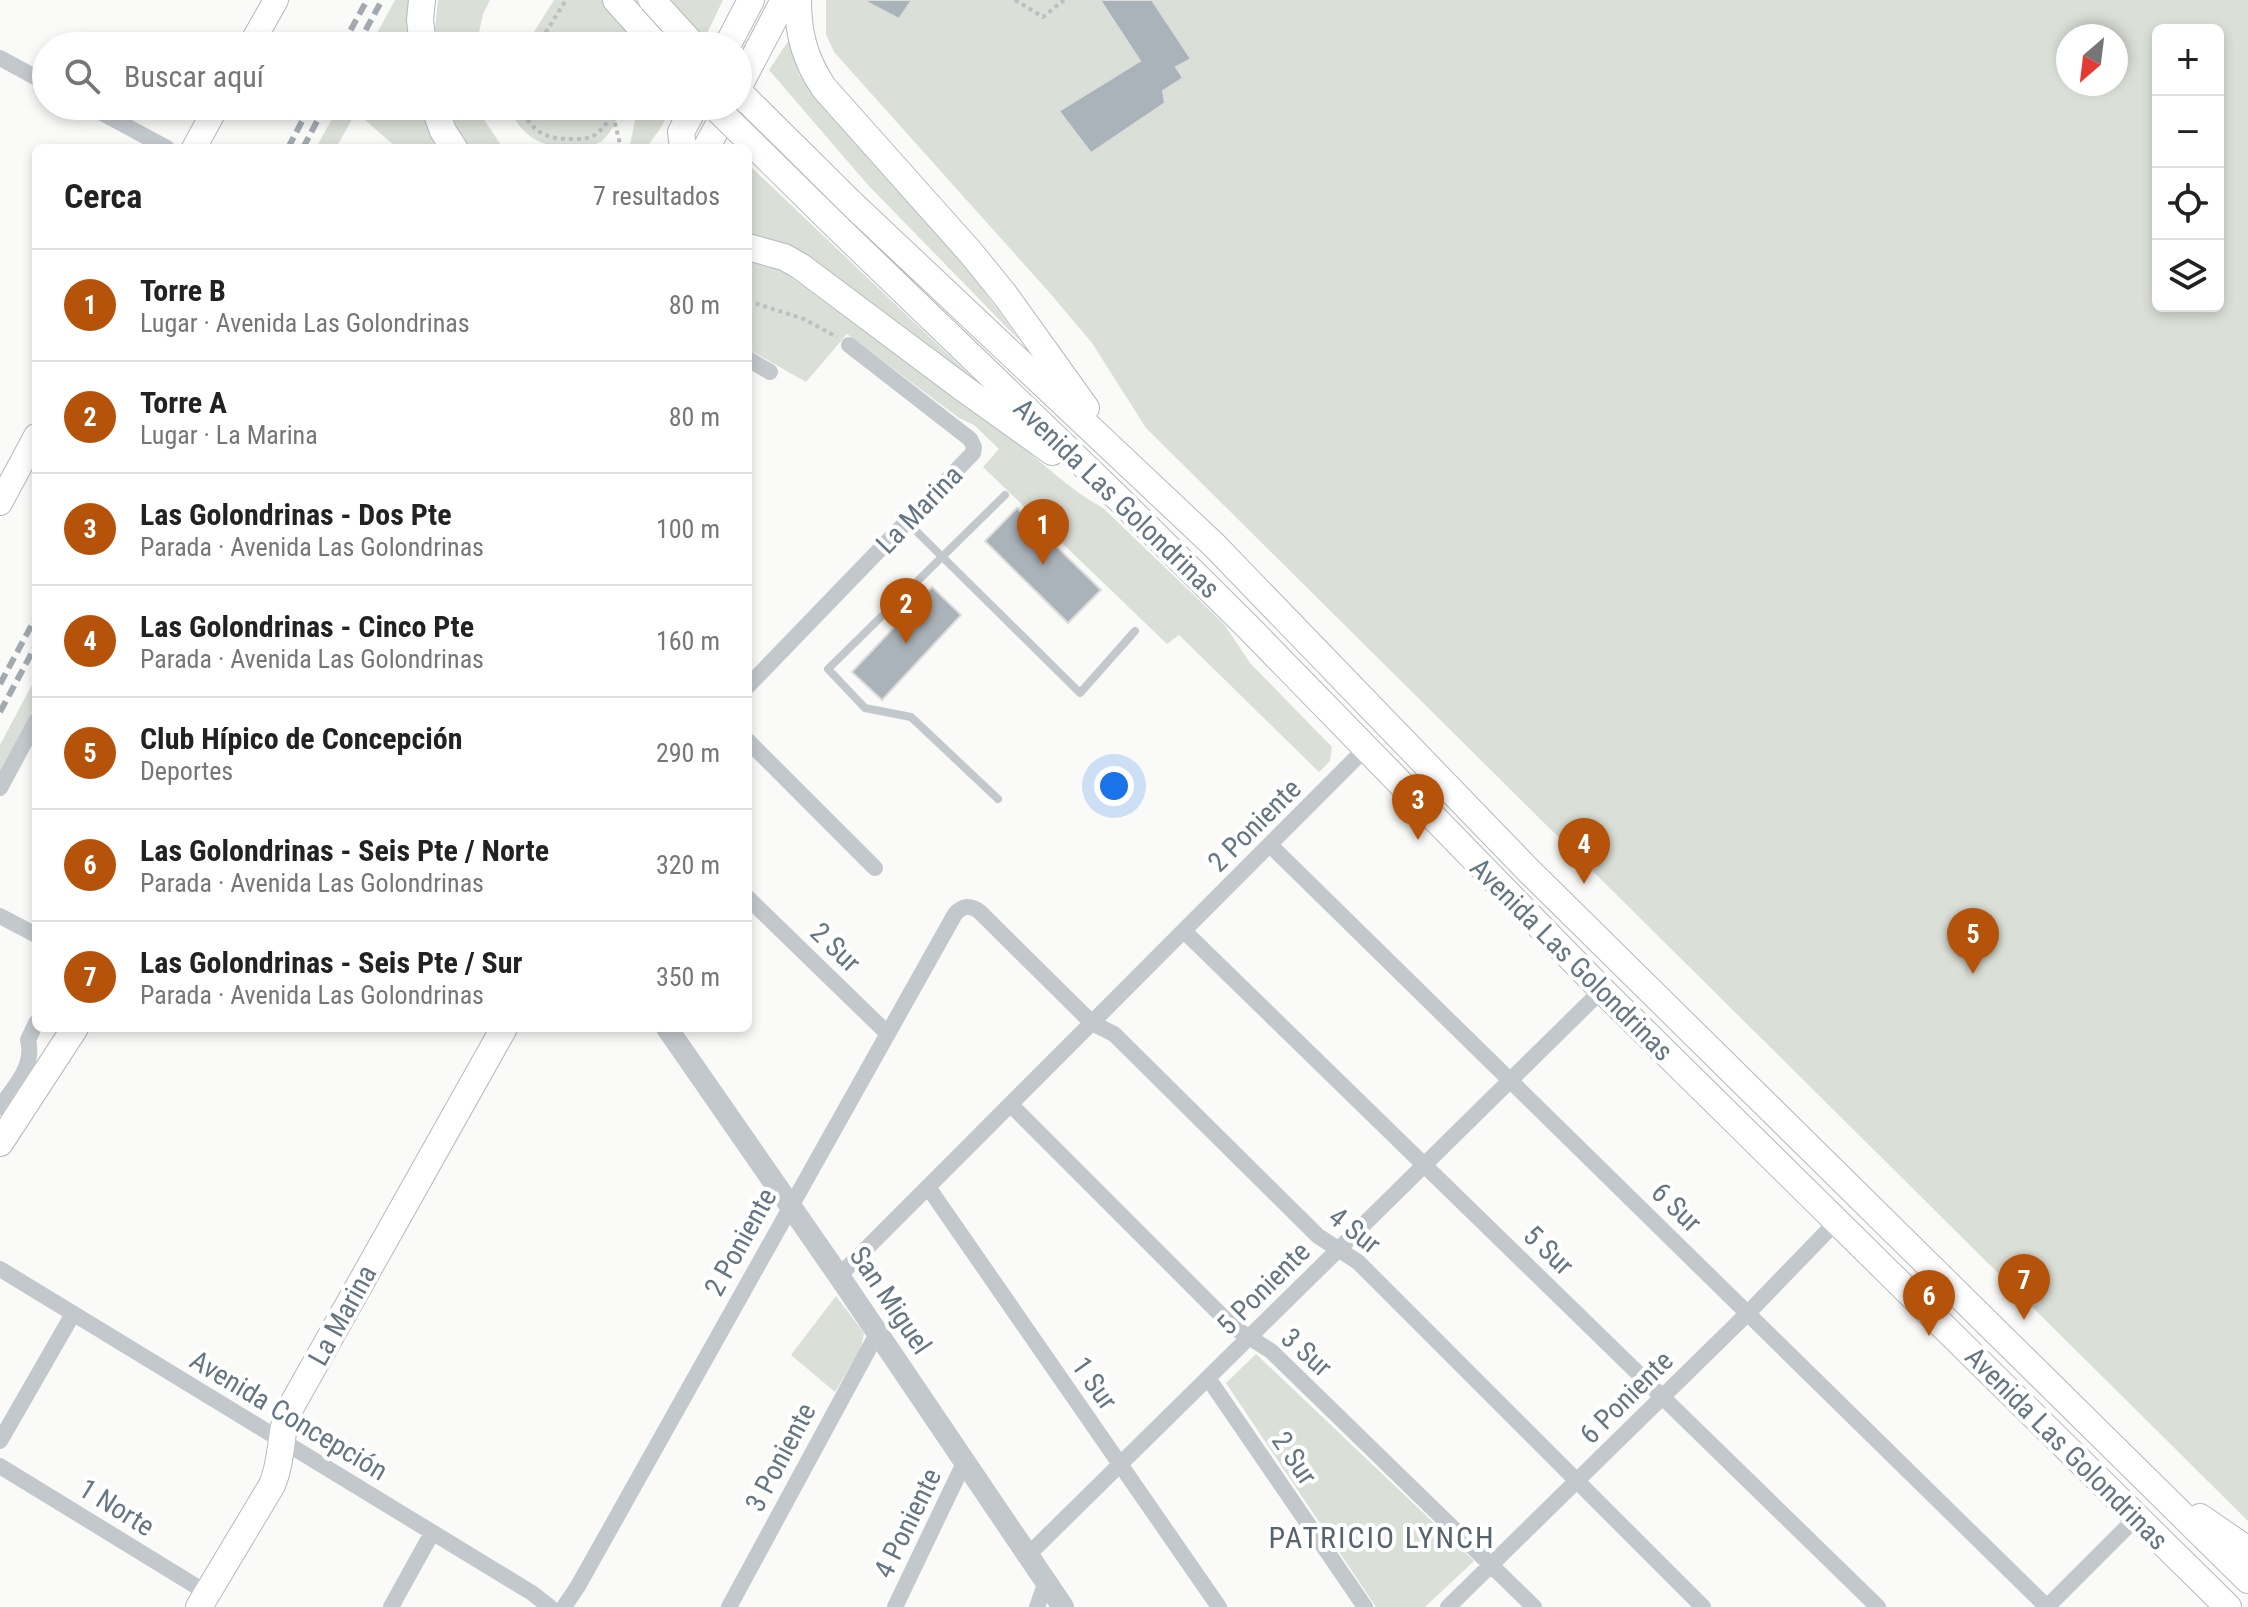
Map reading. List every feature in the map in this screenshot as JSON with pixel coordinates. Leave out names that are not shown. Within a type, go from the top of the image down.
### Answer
[{"type":"main road","points":[[258,32],[276,0]]},
{"type":"main road","points":[[421,32],[422,0]]},
{"type":"main road","points":[[616,0],[645,32]]},
{"type":"main road","points":[[652,0],[681,32]]},
{"type":"main road","points":[[734,32],[751,0]]},
{"type":"main road","points":[[752,63],[784,0]]},
{"type":"main road","points":[[798,0],[802,45],[814,74],[1005,295],[1110,445]]},
{"type":"main road","name":"Avenida Las Golondrinas","points":[[752,104],[850,202],[1214,545],[1509,873],[1602,990],[2228,1607]]},
{"type":"main road","points":[[196,144],[209,120]]},
{"type":"main road","points":[[439,120],[451,144]]},
{"type":"main road","points":[[677,143],[688,120]]},
{"type":"main road","points":[[708,144],[721,120]]},
{"type":"main road","name":"Avenida Las Golondrinas","points":[[728,120],[1118,498],[1365,749],[1648,990],[2248,1580]]},
{"type":"main road","points":[[752,248],[784,257],[809,272],[963,388],[1118,498]]},
{"type":"main road","points":[[0,503],[32,443]]},
{"type":"main road","points":[[1602,990],[1622,984],[1648,990]]},
{"type":"main road","points":[[0,1143],[72,1032]]},
{"type":"main road","name":"La Marina","points":[[203,1600],[272,1485],[278,1470],[287,1414],[502,1032]]},
{"type":"main road","points":[[2159,1492],[2248,1550]]},
{"type":"street","points":[[0,58],[32,75]]},
{"type":"street","points":[[115,120],[160,144]]},
{"type":"street","name":"La Marina","points":[[752,682],[973,453],[973,443],[849,345]]},
{"type":"street","points":[[752,361],[770,372]]},
{"type":"street","points":[[0,788],[32,728]]},
{"type":"street","points":[[752,745],[875,868]]},
{"type":"street","name":"2 Poniente","points":[[839,1276],[1365,749]]},
{"type":"street","name":"6 Sur","points":[[1270,845],[2047,1607]]},
{"type":"street","name":"2 Sur","points":[[752,902],[887,1033]]},
{"type":"street","name":"2 Poniente","points":[[564,1607],[955,914],[966,907]]},
{"type":"street","name":"4 Sur","points":[[966,907],[980,912],[1092,1023],[1114,1034],[1318,1236],[1358,1262],[1703,1607]]},
{"type":"street","points":[[0,916],[32,933]]},
{"type":"street","name":"5 Sur","points":[[1184,931],[1878,1607]]},
{"type":"street","name":"5 Poniente","points":[[1028,1555],[1602,990]]},
{"type":"street","points":[[0,1107],[25,1071],[31,1051],[28,1040],[32,1032]]},
{"type":"street","name":"San Miguel","points":[[670,1032],[878,1332],[1063,1607]]},
{"type":"street","name":"3 Sur","points":[[1011,1105],[1233,1327],[1271,1351],[1534,1607]]},
{"type":"street","name":"1 Sur","points":[[928,1187],[1219,1607]]},
{"type":"street","name":"6 Poniente","points":[[1448,1607],[1748,1313],[1837,1221]]},
{"type":"street","name":"Avenida Concepción","points":[[0,1269],[532,1593],[550,1607]]},
{"type":"street","points":[[0,1441],[73,1314]]},
{"type":"street","name":"3 Poniente","points":[[729,1607],[878,1332]]},
{"type":"street","name":"2 Sur","points":[[1208,1378],[1365,1607]]},
{"type":"street","name":"4 Poniente","points":[[895,1607],[965,1461]]},
{"type":"street","name":"1 Norte","points":[[0,1466],[203,1600]]},
{"type":"street","points":[[2047,1607],[2137,1517]]},
{"type":"street","points":[[391,1607],[432,1533]]},
{"type":"street","points":[[1037,1607],[1046,1582]]},
{"type":"lane","points":[[998,799],[911,717],[865,708],[828,669],[1005,495]]},
{"type":"lane","points":[[907,522],[1080,693],[1135,631]]},
{"type":"path","points":[[546,32],[566,0]]},
{"type":"path","points":[[1015,0],[1043,17],[1064,0]]},
{"type":"path","points":[[528,120],[541,134],[561,140],[581,140],[601,130],[608,120]]},
{"type":"path","points":[[614,120],[620,144]]},
{"type":"path","points":[[752,302],[804,319],[849,345]]},
{"type":"shaded area","points":[[395,0],[412,0],[415,32],[378,32]]},
{"type":"shaded area","points":[[438,0],[490,0],[479,32],[435,32]]},
{"type":"shaded area","points":[[554,0],[723,0],[708,32],[534,32]]},
{"type":"shaded area","points":[[826,0],[2248,0],[2248,1521],[1146,428],[1092,343],[834,52],[826,34]]},
{"type":"shaded area","points":[[789,40],[799,74],[830,115],[971,273],[1020,341],[868,185],[769,70]]},
{"type":"shaded area","points":[[331,120],[352,120],[338,144],[318,144]]},
{"type":"shaded area","points":[[365,120],[433,120],[442,144],[392,144]]},
{"type":"shaded area","points":[[452,120],[485,120],[500,144],[463,144]]},
{"type":"shaded area","points":[[516,120],[616,120],[604,139],[595,144],[546,144],[534,139]]},
{"type":"shaded area","points":[[635,120],[665,120],[649,144],[630,144]]},
{"type":"shaded area","points":[[752,168],[979,384],[791,249],[752,234]]},
{"type":"shaded area","points":[[752,260],[764,262],[788,275],[1103,508],[1224,624],[1250,663],[1332,747],[1330,761],[1319,772],[1179,635],[1167,644],[983,467],[999,449],[974,425],[959,418],[847,334],[806,382],[752,351]]},
{"type":"shaded area","points":[[32,685],[32,712],[0,772],[0,745]]},
{"type":"shaded area","points":[[836,1296],[864,1333],[861,1348],[835,1392],[791,1355]]},
{"type":"shaded area","points":[[1256,1354],[1474,1561],[1425,1607],[1376,1607],[1226,1383]]},
{"type":"building","points":[[863,0],[912,0],[899,19]]},
{"type":"building","points":[[1100,0],[1152,0],[1191,59],[1176,67],[1183,78],[1163,91],[1165,103],[1091,153],[1059,111],[1140,61]]},
{"type":"building","points":[[1017,508],[1101,590],[1068,623],[985,541]]},
{"type":"building","points":[[932,587],[961,615],[882,700],[852,672]]},
{"type":"railway","points":[[350,32],[367,0]]},
{"type":"railway","points":[[365,32],[382,0]]},
{"type":"railway","points":[[290,144],[303,120]]},
{"type":"railway","points":[[305,144],[318,120]]},
{"type":"railway","points":[[0,684],[32,624]]},
{"type":"railway","points":[[0,712],[32,652]]},
{"type":"place","name":"Torre B","points":[[1043,565]]},
{"type":"place","name":"Torre A","points":[[906,644]]},
{"type":"place","name":"Las Golondrinas - Dos Pte","points":[[1418,840]]},
{"type":"place","name":"Las Golondrinas - Cinco Pte","points":[[1584,884]]},
{"type":"place","name":"Club Hípico de Concepción","points":[[1973,974]]},
{"type":"place","name":"Las Golondrinas - Seis Pte / Sur","points":[[2024,1320]]},
{"type":"place","name":"Las Golondrinas - Seis Pte / Norte","points":[[1929,1336]]},
{"type":"district","name":"PATRICIO LYNCH","points":[[1382,1538]]}]
